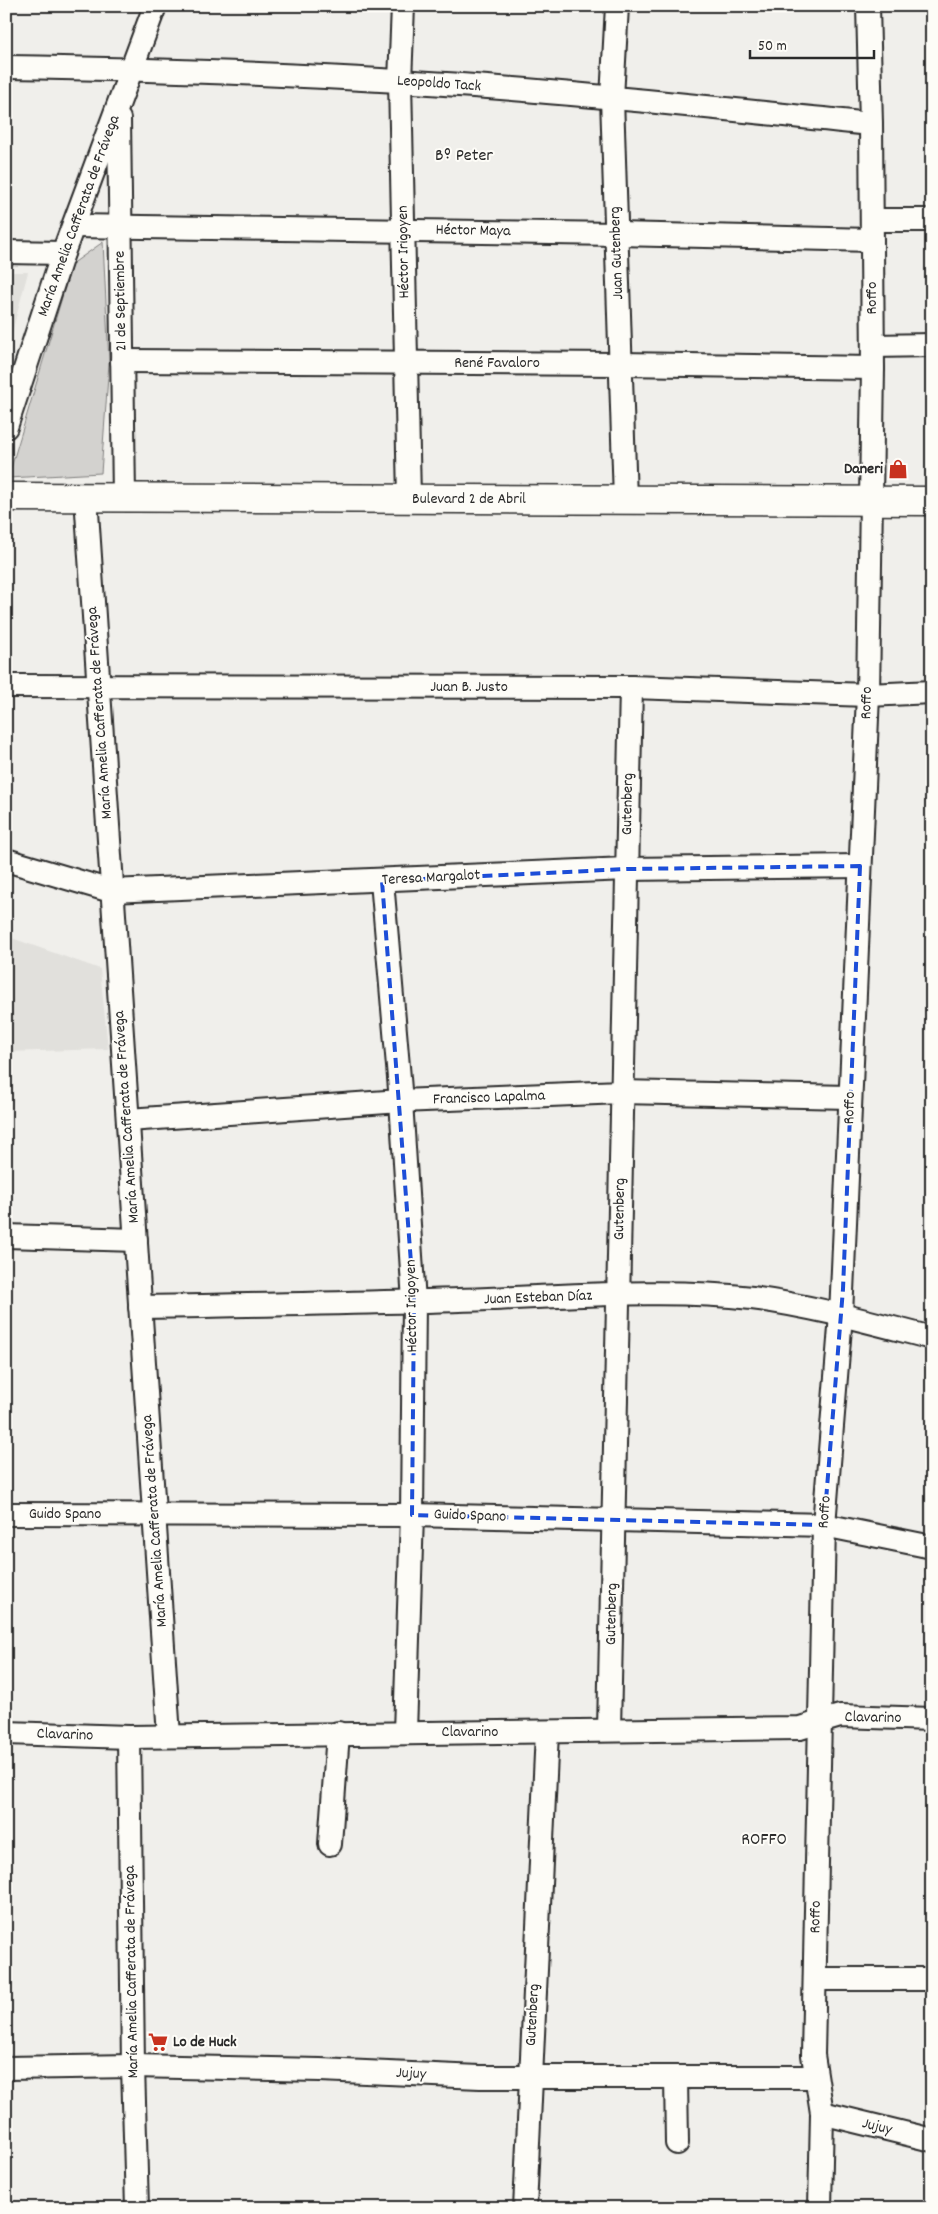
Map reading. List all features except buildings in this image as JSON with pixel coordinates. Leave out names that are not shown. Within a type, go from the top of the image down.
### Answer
[{"type":"main road","name":"Bulevard 2 de Abril","points":[[6,497],[932,501]]},
{"type":"street","name":"María Amelia Cafferata de Frávega","points":[[6,427],[63,253],[155,6]]},
{"type":"street","name":"Héctor Irigoyen","points":[[403,6],[400,81],[409,498]]},
{"type":"street","name":"Juan Gutenberg","points":[[617,6],[612,98],[625,500]]},
{"type":"street","name":"Roffo","points":[[820,2208],[822,2113],[813,2055],[824,1526],[842,1315],[868,694],[873,368],[868,6]]},
{"type":"street","name":"Leopoldo Tack","points":[[6,67],[132,69],[400,81],[612,98],[871,124]]},
{"type":"street","name":"21 de Septiembre","points":[[120,104],[119,226],[124,498]]},
{"type":"street","name":"Héctor Maya","points":[[74,226],[617,234],[872,230],[932,220]]},
{"type":"street","points":[[6,252],[63,253]]},
{"type":"street","points":[[872,346],[932,345]]},
{"type":"street","name":"René Favaloro","points":[[122,361],[621,364],[873,368]]},
{"type":"street","name":"María Amelia Cafferata de Frávega","points":[[86,497],[169,1736]]},
{"type":"street","name":"Juan B. Justo","points":[[6,686],[631,687],[868,694],[932,692]]},
{"type":"street","name":"Gutenberg","points":[[609,1730],[631,687]]},
{"type":"street","name":"Teresa Margalot","points":[[6,860],[111,891],[627,868],[860,866]]},
{"type":"street","name":"Héctor Irigoyen","points":[[382,880],[401,1101],[414,1302],[412,1515],[405,1732]]},
{"type":"street","name":"Francisco Lapalma","points":[[128,1120],[401,1101],[622,1092],[850,1097]]},
{"type":"street","points":[[6,1236],[136,1240]]},
{"type":"street","name":"Juan Esteban Díaz","points":[[140,1307],[414,1302],[618,1295],[711,1295],[753,1298],[842,1315],[932,1338]]},
{"type":"street","name":"Guido Spano","points":[[6,1514],[412,1515],[824,1526],[932,1547]]},
{"type":"street","name":"Clavarino","points":[[6,1733],[129,1737],[405,1732],[547,1732],[800,1728],[840,1716],[932,1719]]},
{"type":"street","name":"Gutenberg","points":[[525,2208],[547,1732]]},
{"type":"street","points":[[330,1844],[338,1733]]},
{"type":"street","name":"María Amelia Cafferata de Frávega","points":[[129,1737],[133,2066],[137,2208]]},
{"type":"street","points":[[815,1979],[932,1979]]},
{"type":"street","name":"Jujuy","points":[[6,2068],[133,2066],[320,2070],[480,2078],[815,2076]]},
{"type":"street","points":[[676,2077],[677,2144]]},
{"type":"street","name":"Jujuy","points":[[822,2113],[932,2140]]},
{"type":"highlighted area","points":[[860,866],[843,1289],[824,1525],[412,1515],[414,1302],[382,881],[627,869]]},
{"type":"shaded area","points":[[103,242],[109,363],[101,473],[8,478],[72,264]]},
{"type":"shaded area","points":[[6,272],[28,272],[6,355]]},
{"type":"shaded area","points":[[6,936],[100,969],[108,1049],[6,1052]]},
{"type":"place","name":"Daneri","points":[[898,469]]},
{"type":"place","name":"Lo de Huck","points":[[158,2042]]},
{"type":"district","name":"Bº Peter","points":[[464,156]]},
{"type":"district","name":"ROFFO","points":[[764,1840]]}]
